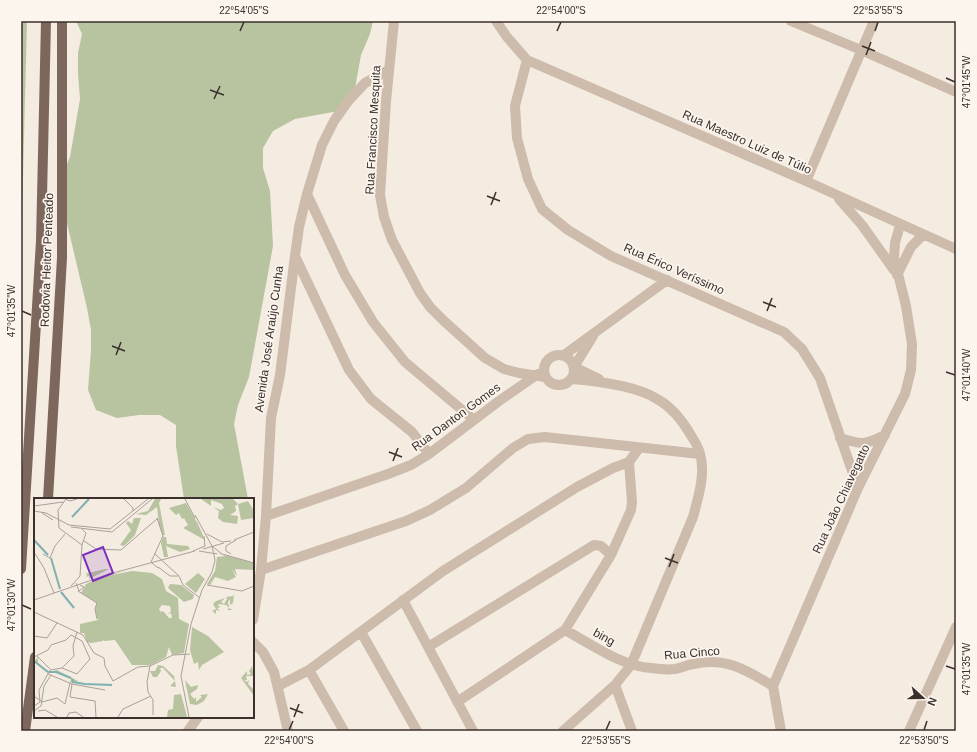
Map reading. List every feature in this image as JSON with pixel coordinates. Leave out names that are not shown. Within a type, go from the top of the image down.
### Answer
[{"type":"main road","name":"Rodovia Heitor Penteado","points":[[21,569],[41,241],[46,21]]},
{"type":"main road","name":"Rodovia Heitor Penteado","points":[[48,498],[62,258],[62,21]]},
{"type":"main road","points":[[25,731],[34,664]]},
{"type":"street","name":"Rua Francisco Mesquita","points":[[394,21],[380,194],[384,217],[392,240],[420,293],[430,307],[485,358],[504,369],[541,374]]},
{"type":"street","points":[[496,21],[507,37],[527,60]]},
{"type":"street","points":[[791,21],[956,92]]},
{"type":"street","points":[[806,181],[874,21]]},
{"type":"street","name":"Rua Maestro Luiz de Túlio","points":[[527,60],[806,181],[956,250]]},
{"type":"street","name":"Rua Érico Veríssimo","points":[[527,60],[516,106],[517,138],[528,179],[542,209],[568,230],[611,256],[784,332],[802,349],[820,378],[858,488]]},
{"type":"street","name":"Avenida José Araújo Cunha","points":[[254,614],[261,570],[266,516],[271,418],[280,375],[299,227],[307,194],[322,145],[334,121],[365,83],[389,70]]},
{"type":"street","points":[[307,194],[345,275],[373,322],[405,362],[474,420]]},
{"type":"street","points":[[835,195],[862,225],[897,275]]},
{"type":"street","name":"Rua João Chiavegatto","points":[[773,686],[858,488],[904,394],[911,370],[912,344],[906,306],[897,275],[894,258],[895,243],[900,225]]},
{"type":"street","points":[[897,275],[910,247],[923,235]]},
{"type":"street","points":[[295,256],[349,370],[371,400],[412,432],[429,454]]},
{"type":"street","points":[[564,355],[666,280]]},
{"type":"street","points":[[574,367],[596,332]]},
{"type":"street","points":[[555,355],[564,355],[569,358],[574,367],[574,373],[571,379],[563,385],[549,382],[541,374],[544,364],[550,357],[555,355]]},
{"type":"street","points":[[574,367],[606,383]]},
{"type":"street","name":"Rua Danton Gomes","points":[[266,516],[411,465],[429,454],[474,420],[541,374]]},
{"type":"street","points":[[563,731],[615,685],[631,665],[693,517],[702,474],[700,454],[686,426],[658,399],[639,391],[606,383],[571,379]]},
{"type":"street","points":[[840,438],[856,443],[870,443],[885,435]]},
{"type":"street","points":[[261,570],[406,521],[430,510],[466,488],[513,448],[528,439],[545,437],[700,454]]},
{"type":"street","points":[[278,686],[309,670],[443,571],[577,487],[613,468],[629,462],[639,448]]},
{"type":"street","points":[[457,702],[565,630],[611,555],[631,510],[632,502],[629,462]]},
{"type":"street","points":[[428,647],[594,545],[601,546],[611,555]]},
{"type":"street","points":[[403,600],[473,731]]},
{"type":"street","points":[[909,731],[956,627]]},
{"type":"street","name":"bing","points":[[565,630],[631,665]]},
{"type":"street","points":[[361,632],[417,731]]},
{"type":"street","points":[[254,643],[263,652],[274,672],[288,731]]},
{"type":"street","name":"Rua Cinco","points":[[631,665],[650,668],[674,669],[694,664],[717,662],[731,664],[744,669],[773,686]]},
{"type":"street","points":[[309,670],[344,731]]},
{"type":"street","points":[[615,685],[632,731]]},
{"type":"street","points":[[773,686],[781,731]]},
{"type":"street","points":[[188,731],[197,718]]},
{"type":"green space","points":[[21,21],[27,21],[21,254]]},
{"type":"green space","points":[[76,21],[373,21],[370,34],[361,55],[354,94],[344,110],[295,119],[273,131],[263,148],[263,168],[270,191],[273,246],[249,377],[238,405],[234,424],[248,498],[184,498],[176,446],[176,425],[160,415],[139,415],[117,418],[96,410],[88,390],[91,330],[58,185],[70,157],[80,99],[78,53],[82,34]]}]
